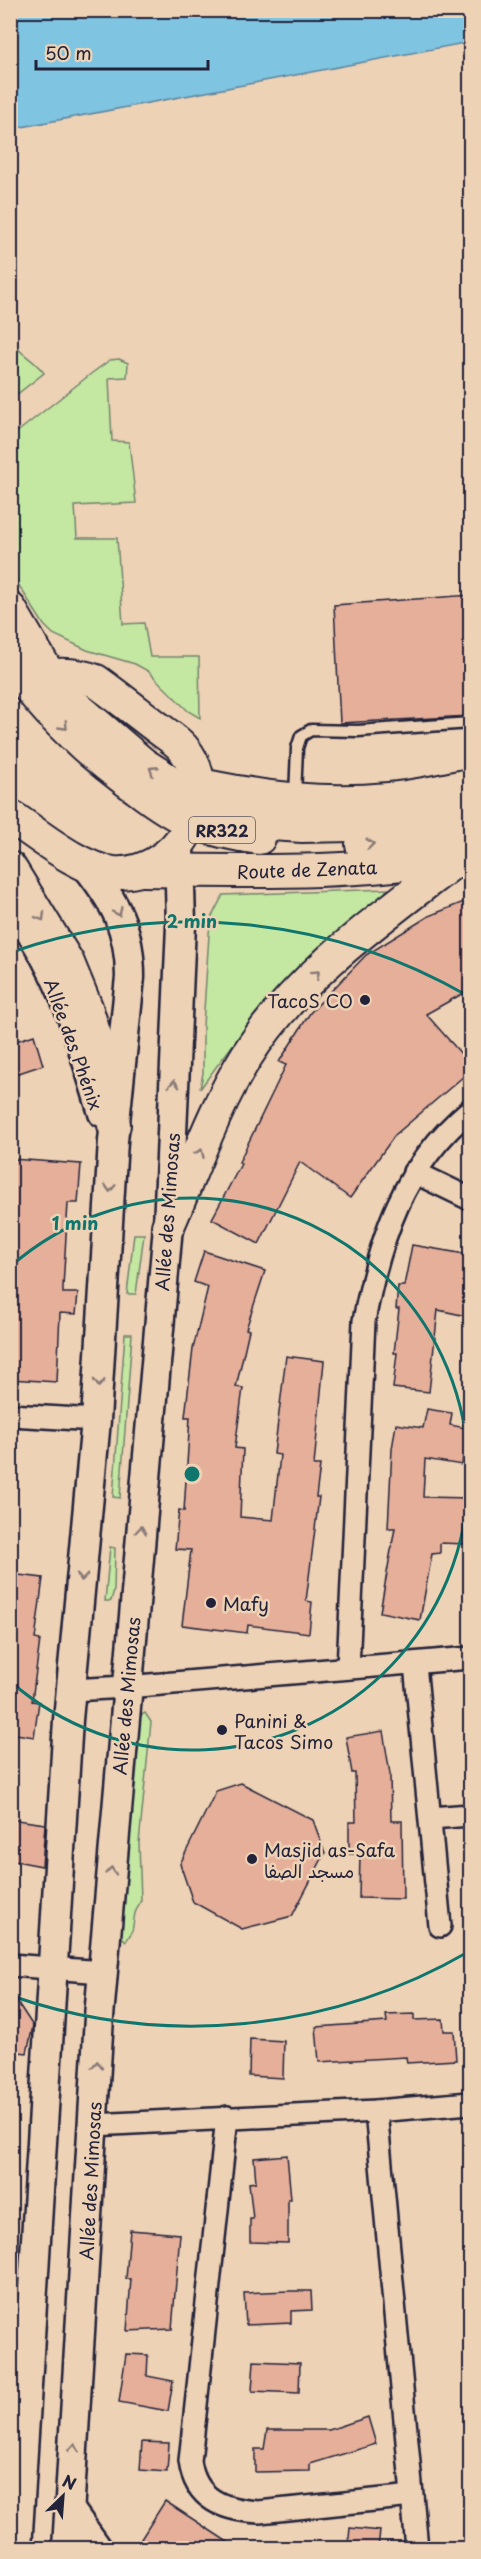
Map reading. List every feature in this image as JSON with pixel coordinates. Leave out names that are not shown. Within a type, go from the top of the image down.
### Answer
[{"type":"main road","name":"Route de Zenata","points":[[10,609],[24,678],[62,725],[100,762],[167,810],[270,872],[342,870],[467,846]]},
{"type":"main road","points":[[24,678],[80,675],[96,681],[182,747],[192,765],[189,824]]},
{"type":"main road","name":"Route de Zenata","points":[[85,864],[113,873],[142,870],[189,824],[237,793],[295,799],[353,801],[390,799],[471,785]]},
{"type":"main road","name":"Route de Zenata","points":[[189,824],[351,825],[471,807]]},
{"type":"main road","name":"RR322","points":[[10,816],[85,864]]},
{"type":"main road","name":"Route de Zenata","points":[[189,824],[242,836],[353,846],[412,839],[467,846]]},
{"type":"main road","name":"Allée des Mimosas","points":[[67,2548],[103,1972],[126,1687],[168,1226],[181,925],[189,824]]},
{"type":"main road","points":[[168,1226],[232,1081],[246,1056],[276,1014],[300,988],[467,846]]},
{"type":"main road","points":[[17,2548],[71,1690],[96,1420],[113,1139],[130,977],[130,958],[122,921],[115,905],[85,864]]},
{"type":"main road","points":[[10,868],[68,963],[86,1007],[102,1058],[113,1139]]},
{"type":"main road","points":[[70,2510],[97,2548]]},
{"type":"street","name":"Allée des Phénix","points":[[10,907],[46,966],[57,989],[113,1139]]},
{"type":"street","points":[[348,1668],[364,1321],[373,1275],[387,1228],[414,1172],[430,1148],[471,1110]]},
{"type":"street","points":[[414,1172],[471,1199]]},
{"type":"street","points":[[10,1415],[96,1420]]},
{"type":"street","points":[[71,1690],[471,1658]]},
{"type":"street","points":[[415,1664],[440,1926]]},
{"type":"street","points":[[431,1818],[471,1815]]},
{"type":"street","points":[[10,1965],[103,1972]]},
{"type":"street","points":[[93,2125],[471,2103]]},
{"type":"street","points":[[375,2110],[417,2548]]},
{"type":"street","points":[[227,2117],[190,2461],[192,2477],[209,2498],[243,2511],[260,2512],[412,2496]]},
{"type":"lane","points":[[295,799],[297,748],[301,736],[311,730],[358,731],[471,723]]},
{"type":"green space","points":[[10,339],[44,373],[11,399]]},
{"type":"green space","points":[[119,359],[128,363],[127,377],[109,378],[112,441],[129,442],[136,503],[75,506],[77,538],[117,538],[123,624],[144,623],[150,657],[199,657],[200,718],[188,711],[148,671],[135,664],[87,650],[53,634],[44,625],[11,573],[11,437],[110,360]]},
{"type":"green space","points":[[388,889],[300,969],[273,997],[200,1089],[203,1073],[203,1025],[210,920],[223,895]]},
{"type":"green space","points":[[134,1234],[144,1234],[136,1294],[127,1294]]},
{"type":"green space","points":[[125,1334],[132,1334],[120,1498],[113,1497]]},
{"type":"green space","points":[[110,1547],[115,1548],[114,1590],[111,1601],[105,1601]]},
{"type":"green space","points":[[145,1713],[151,1722],[139,1843],[141,1900],[135,1913],[132,1932],[126,1941],[117,1932],[131,1720]]},
{"type":"water","points":[[11,10],[470,11],[470,42],[11,129]]},
{"type":"building","points":[[471,595],[471,716],[340,723],[334,605]]},
{"type":"building","points":[[471,899],[471,989],[426,1014],[471,1065],[471,1070],[395,1135],[350,1198],[300,1162],[259,1244],[212,1219],[241,1164],[239,1162],[286,1065],[279,1062],[310,1013],[366,955],[429,916]]},
{"type":"building","points":[[34,1035],[43,1065],[10,1076],[10,1043]]},
{"type":"building","points":[[12,1159],[81,1164],[78,1203],[68,1203],[63,1287],[63,1293],[78,1293],[76,1314],[60,1313],[57,1382],[10,1379]]},
{"type":"building","points":[[412,1245],[471,1255],[471,1317],[438,1310],[429,1392],[393,1388],[397,1353],[394,1353],[399,1309],[396,1309],[398,1286],[404,1286]]},
{"type":"building","points":[[204,1251],[265,1271],[246,1329],[249,1330],[236,1387],[243,1388],[235,1448],[243,1449],[240,1517],[273,1520],[280,1455],[274,1454],[286,1356],[324,1361],[314,1465],[320,1465],[316,1497],[319,1497],[306,1601],[312,1602],[309,1633],[248,1625],[247,1633],[182,1625],[191,1550],[175,1549],[179,1510],[184,1511],[190,1417],[185,1417],[193,1349],[208,1287],[194,1282]]},
{"type":"building","points":[[427,1409],[452,1413],[450,1425],[471,1429],[471,1458],[463,1457],[462,1465],[425,1459],[423,1497],[471,1498],[471,1536],[467,1536],[467,1544],[440,1543],[440,1553],[432,1554],[420,1620],[380,1612],[395,1528],[388,1528],[392,1449],[396,1424],[423,1428]]},
{"type":"building","points":[[10,1574],[43,1578],[35,1639],[40,1640],[32,1701],[39,1702],[34,1737],[10,1733]]},
{"type":"building","points":[[383,1731],[390,1774],[391,1821],[402,1821],[403,1899],[359,1898],[360,1854],[349,1854],[349,1822],[356,1822],[355,1773],[352,1773],[346,1737]]},
{"type":"building","name":"Masjid as-Safa مسجد الصفا","points":[[241,1783],[313,1820],[325,1853],[292,1916],[242,1929],[193,1902],[180,1864],[216,1791]]},
{"type":"building","points":[[10,1819],[45,1824],[42,1866],[10,1860]]},
{"type":"building","points":[[10,1991],[33,2026],[27,2053],[10,2051]]},
{"type":"building","points":[[414,2014],[414,2020],[443,2019],[444,2031],[454,2031],[456,2060],[407,2063],[406,2057],[319,2062],[316,2027],[387,2022],[386,2015]]},
{"type":"building","points":[[250,2039],[284,2041],[283,2078],[249,2076]]},
{"type":"building","points":[[287,2155],[291,2199],[288,2199],[288,2243],[250,2242],[250,2219],[253,2219],[249,2183],[256,2182],[254,2158]]},
{"type":"building","points":[[130,2230],[180,2234],[172,2329],[127,2331],[131,2279],[126,2279]]},
{"type":"building","points":[[311,2291],[312,2310],[291,2311],[291,2323],[246,2325],[244,2293]]},
{"type":"building","points":[[126,2354],[148,2355],[147,2376],[173,2381],[168,2411],[119,2402]]},
{"type":"building","points":[[254,2361],[300,2363],[299,2393],[252,2391]]},
{"type":"building","points":[[368,2417],[376,2444],[310,2464],[310,2471],[255,2472],[255,2449],[264,2449],[267,2430],[329,2430]]},
{"type":"building","points":[[142,2442],[169,2443],[167,2472],[140,2470]]},
{"type":"building","points":[[165,2501],[237,2548],[156,2548],[141,2539]]},
{"type":"building","points":[[350,2528],[380,2531],[378,2548],[348,2548]]},
{"type":"place","name":"TacoS CO","points":[[365,1000]]},
{"type":"place","name":"Mafy","points":[[211,1603]]},
{"type":"place","name":"Panini & Tacos Simo","points":[[222,1730]]},
{"type":"place","name":"Masjid as-Safa مسجد الصفا","points":[[252,1859]]}]
